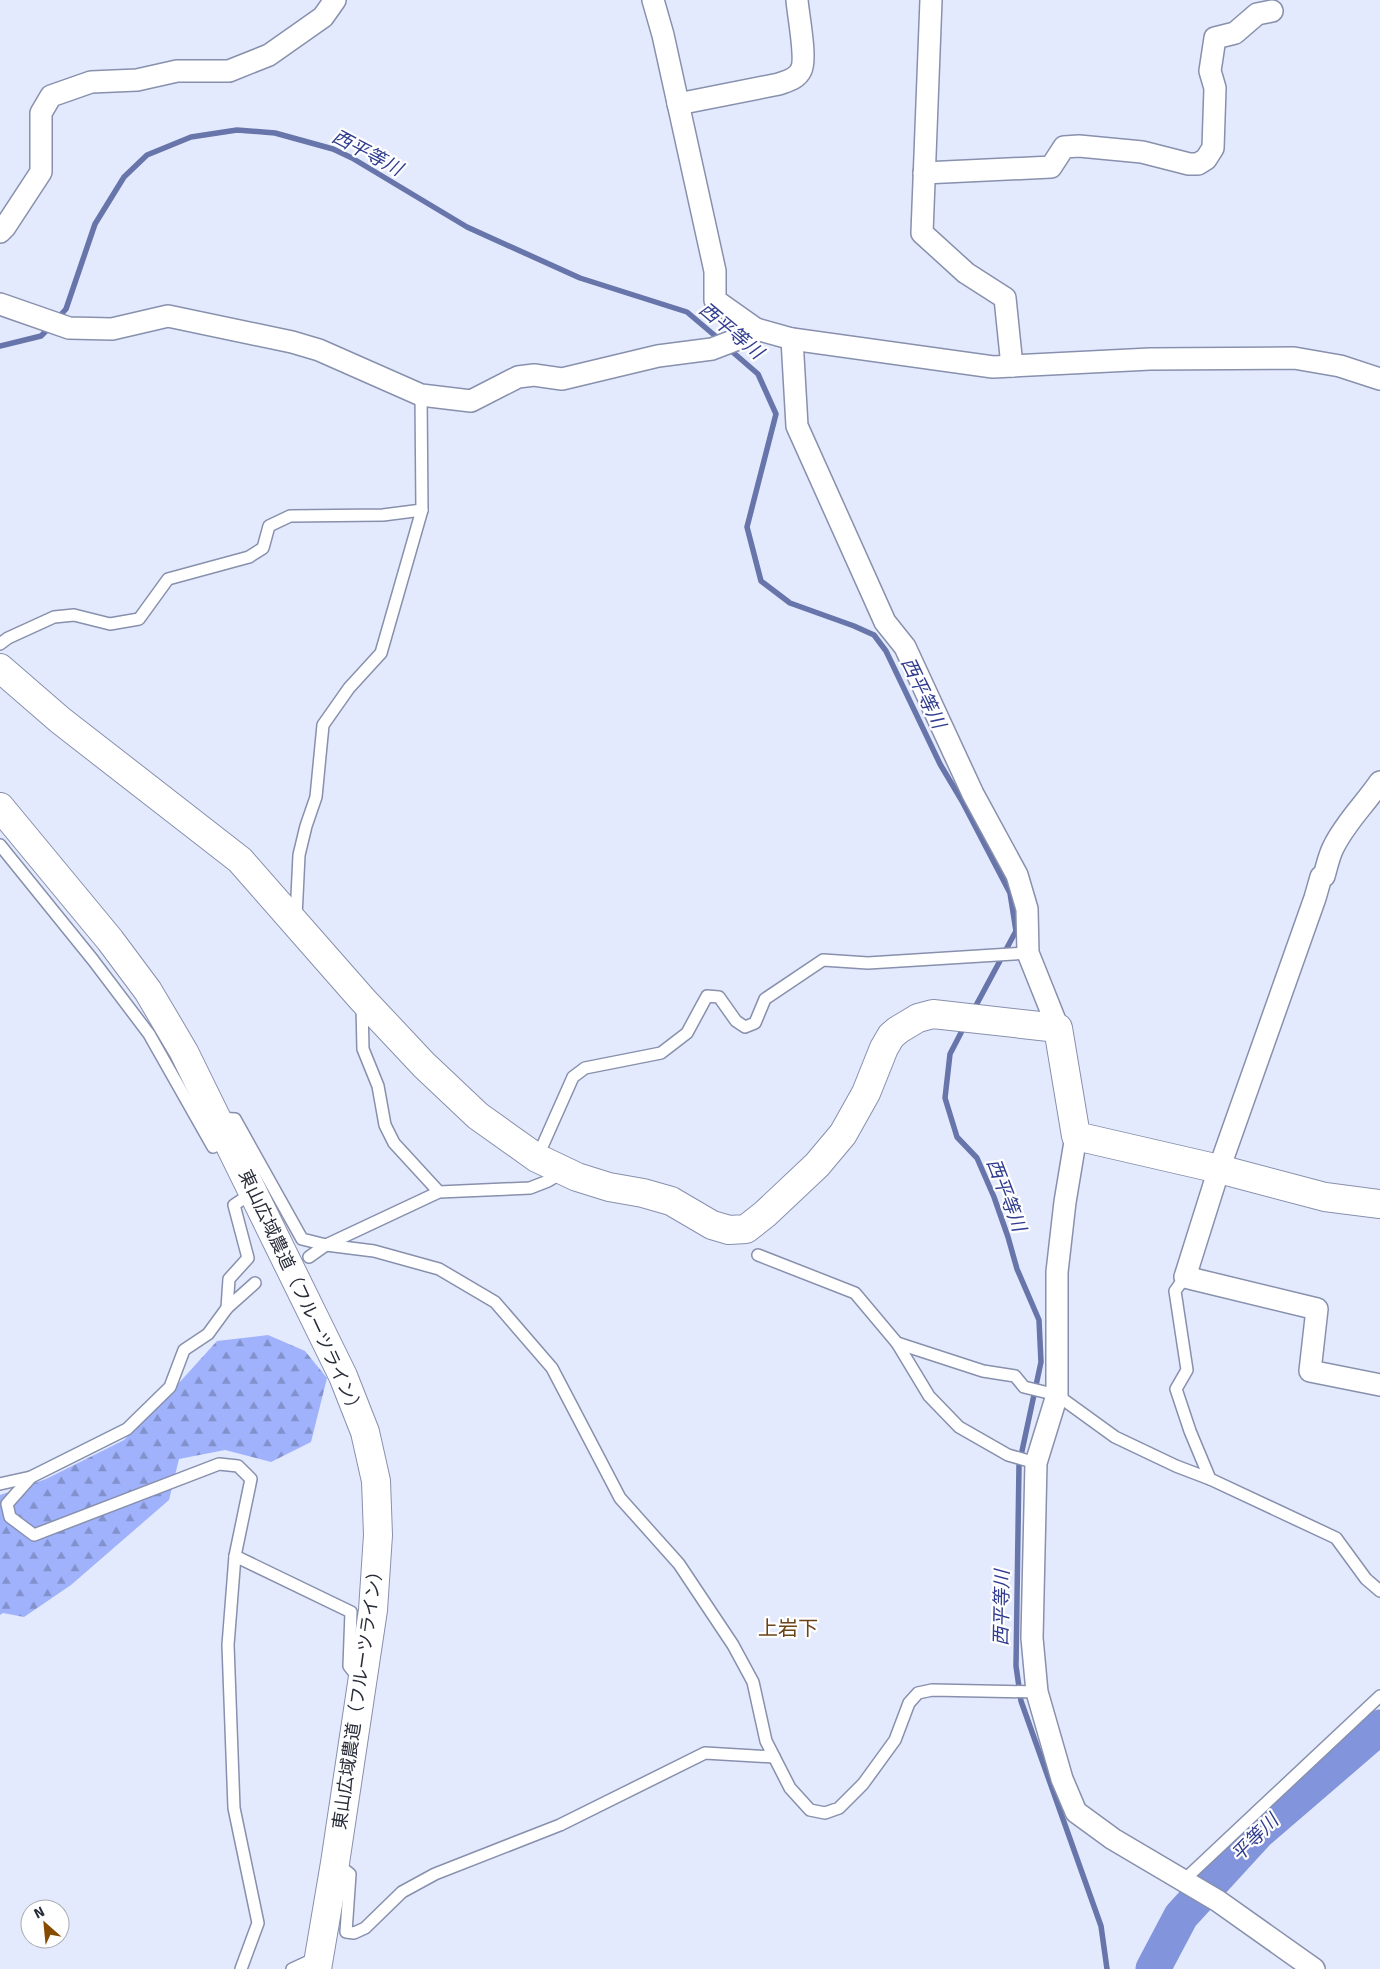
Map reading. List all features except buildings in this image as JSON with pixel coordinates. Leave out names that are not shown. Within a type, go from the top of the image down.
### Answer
[{"type":"street","points":[[0,232],[41,172],[41,113],[51,96],[91,82],[137,80],[177,71],[230,71],[269,55],[323,17],[335,0]]},
{"type":"street","points":[[653,0],[715,271],[714,300],[747,334]]},
{"type":"street","points":[[678,104],[778,84],[793,79],[801,70],[804,60],[797,0]]},
{"type":"street","points":[[931,0],[922,233],[966,273],[1005,298],[1012,366]]},
{"type":"street","points":[[924,173],[1051,167],[1064,147],[1079,146],[1142,152],[1189,164],[1198,164],[1206,159],[1212,148],[1215,88],[1210,71],[1215,38],[1235,32],[1257,14],[1272,11]]},
{"type":"street","points":[[0,304],[66,327],[112,329],[168,316],[292,342],[319,350],[421,395],[471,401],[518,377],[534,375],[562,379],[658,356],[712,349],[747,334],[993,367],[1150,359],[1294,358],[1340,366],[1380,379]]},
{"type":"street","points":[[792,339],[797,426],[885,622],[905,647],[973,794],[1017,875],[1026,909],[1024,953],[1058,1028],[1076,1136],[1065,1202],[1057,1272],[1057,1395],[1035,1463],[1032,1638],[1037,1692],[1062,1779],[1076,1812],[1114,1839],[1218,1900],[1314,1969]]},
{"type":"street","points":[[0,668],[60,720],[240,860],[424,1065],[478,1116],[537,1158],[577,1177],[609,1187],[643,1193],[671,1201],[712,1225],[729,1230],[746,1229],[817,1165],[843,1134],[866,1093],[884,1048],[891,1036],[918,1018],[933,1014],[1058,1028]]},
{"type":"street","points":[[1380,782],[1367,802],[1352,817],[1334,847],[1324,876],[1321,877],[1316,898],[1219,1168],[1186,1278],[1317,1309],[1310,1371],[1380,1386]]},
{"type":"street","name":"東山広域農道（フルーツライン）","points":[[0,806],[69,889],[148,990],[184,1052],[223,1128],[343,1376],[365,1432],[376,1481],[378,1535],[373,1610],[336,1863],[318,1963]]},
{"type":"street","points":[[1076,1136],[1219,1168],[1324,1197],[1380,1204]]},
{"type":"lane","points":[[296,922],[300,855],[306,826],[316,797],[323,725],[348,688],[381,653],[422,510],[421,395]]},
{"type":"lane","points":[[0,644],[8,638],[54,617],[74,615],[110,624],[138,619],[168,579],[249,557],[263,548],[269,526],[290,516],[384,515],[422,510]]},
{"type":"lane","points":[[0,845],[93,960],[148,1034],[213,1147],[223,1128],[235,1119],[302,1239],[326,1245],[374,1251],[439,1269],[495,1302],[552,1368],[620,1498],[678,1564],[733,1645],[753,1682],[766,1741],[790,1788],[810,1810],[825,1813],[839,1808],[862,1784],[895,1740],[909,1703],[918,1693],[932,1690],[1037,1692]]},
{"type":"lane","points":[[537,1158],[573,1077],[585,1068],[661,1053],[687,1032],[707,996],[719,997],[736,1021],[745,1027],[755,1023],[765,999],[823,960],[868,963],[1024,953]]},
{"type":"lane","points":[[362,998],[363,1050],[378,1086],[385,1125],[394,1143],[439,1192]]},
{"type":"lane","points":[[309,1257],[326,1245],[439,1192],[530,1188],[548,1182],[565,1171]]},
{"type":"lane","points":[[227,1308],[229,1279],[248,1258],[234,1205],[254,1192]]},
{"type":"lane","points":[[758,1255],[855,1293],[897,1343],[929,1396],[959,1427],[1008,1455],[1035,1463]]},
{"type":"lane","points":[[1186,1278],[1175,1291],[1187,1370],[1176,1389],[1190,1431],[1210,1479]]},
{"type":"lane","points":[[0,1484],[31,1477],[127,1429],[170,1387],[184,1350],[208,1334],[227,1308],[255,1283]]},
{"type":"lane","points":[[897,1343],[983,1370],[1015,1376],[1024,1387],[1057,1395],[1115,1437],[1336,1538],[1366,1579],[1380,1591]]},
{"type":"lane","points":[[31,1477],[7,1504],[10,1517],[34,1535],[219,1464],[238,1466],[251,1479],[235,1556],[228,1645],[234,1808],[258,1923],[241,1969]]},
{"type":"lane","points":[[235,1556],[351,1612],[349,1666],[363,1684]]},
{"type":"lane","points":[[1187,1882],[1380,1696]]},
{"type":"lane","points":[[336,1863],[350,1874],[346,1932],[354,1933],[365,1928],[402,1892],[435,1874],[560,1825],[705,1753],[774,1757]]},
{"type":"lane","points":[[292,1969],[318,1963]]},
{"type":"green space","points":[[268,1335],[305,1351],[327,1378],[311,1442],[271,1462],[225,1450],[179,1459],[169,1500],[71,1585],[24,1617],[3,1613],[0,1615],[0,1495],[46,1479],[124,1440],[217,1341]]},
{"type":"waterway","name":"西平等川","points":[[56,320],[66,309],[95,224],[124,177],[147,155],[191,137],[237,130],[275,133],[333,149],[352,158],[467,227],[580,278],[687,312],[720,340]]},
{"type":"waterway","name":"西平等川","points":[[0,346],[41,336],[50,327]]},
{"type":"waterway","name":"西平等川","points":[[728,348],[758,374],[776,414],[747,527],[761,581],[790,603],[874,635],[886,651],[940,764],[962,801],[1010,893],[1016,931],[973,1011]]},
{"type":"waterway","name":"西平等川","points":[[965,1025],[950,1054],[945,1098],[957,1137],[977,1158],[994,1197],[1017,1269],[1039,1320],[1041,1362],[1019,1465],[1016,1666],[1021,1701],[1101,1926],[1107,1969]]},
{"type":"waterway","name":"平等川","points":[[1153,1969],[1181,1916],[1258,1832],[1380,1727]]},
{"type":"district","name":"上岩下","points":[[788,1628]]}]
